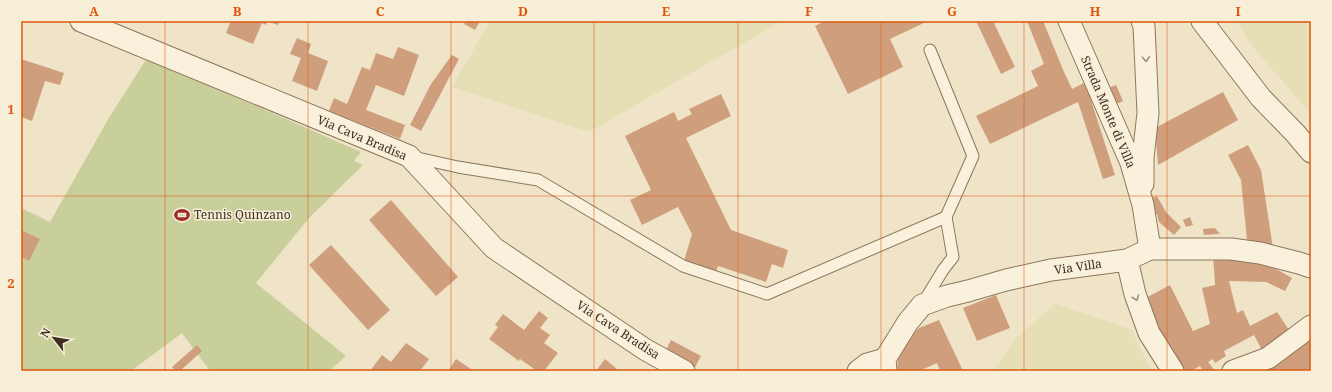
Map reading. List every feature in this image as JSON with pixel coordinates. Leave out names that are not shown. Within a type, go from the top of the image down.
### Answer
[{"type":"street","name":"Via Cava Bradisa","points":[[81,21],[409,156],[494,248],[646,350],[684,371]]},
{"type":"street","name":"Strada Monte di Villa","points":[[1069,21],[1131,163],[1143,205],[1150,249]]},
{"type":"street","name":"Strada Monte di Villa","points":[[1142,21],[1144,26],[1148,113],[1143,158],[1143,205]]},
{"type":"street","points":[[1202,21],[1261,98],[1311,152]]},
{"type":"street","name":"Via Villa","points":[[922,305],[947,296],[1050,270],[1127,260],[1150,249],[1231,249],[1260,253],[1311,267]]},
{"type":"street","points":[[1127,260],[1135,294],[1149,333],[1172,371]]},
{"type":"street","points":[[858,371],[868,364],[885,365],[908,322],[922,305]]},
{"type":"street","points":[[1233,371],[1268,358],[1311,326]]},
{"type":"lane","points":[[922,305],[953,257],[946,216],[973,156],[930,50]]},
{"type":"lane","points":[[409,156],[458,167],[538,180],[683,266],[768,294],[946,216]]},
{"type":"shaded area","points":[[490,21],[782,21],[589,132],[452,87]]},
{"type":"shaded area","points":[[1236,21],[1311,21],[1311,114],[1252,46]]},
{"type":"shaded area","points":[[1055,304],[1133,330],[1136,341],[1152,371],[993,371],[1016,338]]},
{"type":"green space","name":"Tennis Quinzano","points":[[147,58],[361,152],[354,161],[363,165],[309,218],[256,283],[346,356],[329,371],[210,371],[182,333],[131,371],[21,371],[21,208],[50,222],[110,116]]},
{"type":"building","points":[[231,21],[267,21],[266,25],[262,23],[253,44],[226,33]]},
{"type":"building","points":[[267,21],[280,21],[278,25]]},
{"type":"building","points":[[466,21],[480,21],[475,30],[464,24]]},
{"type":"building","points":[[825,21],[928,21],[890,39],[903,67],[848,94],[815,26]]},
{"type":"building","points":[[976,21],[993,21],[1015,67],[1001,74]]},
{"type":"building","points":[[1027,21],[1043,21],[1072,89],[1084,83],[1090,97],[1115,175],[1103,179],[1078,102],[990,144],[976,116],[1038,86],[1031,71],[1044,64]]},
{"type":"building","points":[[297,38],[311,44],[308,53],[328,61],[317,91],[292,81],[301,58],[290,54]]},
{"type":"building","points":[[398,47],[419,55],[404,96],[376,85],[366,110],[405,125],[400,139],[329,111],[334,98],[347,104],[362,67],[370,70],[376,53],[393,59]]},
{"type":"building","points":[[452,55],[459,59],[421,131],[410,125],[431,84]]},
{"type":"building","points":[[21,59],[64,73],[60,85],[45,81],[32,121],[21,117]]},
{"type":"building","points":[[1116,85],[1123,101],[1110,107],[1103,90]]},
{"type":"building","points":[[1223,92],[1238,120],[1158,165],[1155,128]]},
{"type":"building","points":[[721,94],[731,116],[686,138],[731,230],[788,250],[783,268],[772,264],[766,282],[718,266],[716,272],[684,261],[692,234],[678,207],[642,225],[630,200],[651,190],[625,136],[674,112],[678,121],[692,114],[689,109]]},
{"type":"building","points":[[1248,145],[1261,170],[1273,248],[1247,240],[1241,180],[1228,155]]},
{"type":"building","points":[[1157,196],[1166,212],[1181,227],[1174,235],[1159,222],[1157,214],[1151,215],[1149,199]]},
{"type":"building","points":[[391,200],[458,277],[436,296],[369,220]]},
{"type":"building","points":[[1190,217],[1193,225],[1186,227],[1183,220]]},
{"type":"building","points":[[1215,228],[1220,234],[1204,235],[1203,229]]},
{"type":"building","points":[[21,230],[40,239],[29,261],[21,257]]},
{"type":"building","points":[[331,245],[390,310],[368,330],[309,265]]},
{"type":"building","points":[[1213,255],[1257,263],[1278,270],[1292,278],[1285,291],[1266,282],[1229,281],[1237,313],[1243,310],[1250,326],[1277,312],[1291,333],[1264,354],[1254,335],[1224,351],[1226,356],[1215,363],[1213,359],[1208,362],[1215,371],[1203,371],[1200,366],[1191,371],[1176,371],[1142,300],[1170,285],[1193,331],[1210,324],[1202,288],[1215,285]]},
{"type":"building","points":[[996,295],[1010,328],[977,341],[963,308]]},
{"type":"building","points":[[539,311],[548,318],[540,328],[550,335],[544,343],[558,353],[544,371],[537,371],[520,359],[519,361],[489,339],[498,327],[495,325],[503,314],[524,330]]},
{"type":"building","points":[[939,320],[963,371],[940,371],[937,363],[919,371],[897,371],[898,360],[910,338],[919,328]]},
{"type":"building","points":[[1311,331],[1311,371],[1252,371]]},
{"type":"building","points":[[671,340],[701,356],[693,371],[662,358]]},
{"type":"building","points":[[406,343],[429,359],[420,371],[370,371],[382,355],[391,362]]},
{"type":"building","points":[[197,345],[202,351],[180,371],[176,371],[172,367]]},
{"type":"building","points":[[456,359],[474,371],[448,371]]},
{"type":"building","points":[[605,359],[617,369],[615,371],[596,371]]},
{"type":"place","name":"Tennis Quinzano","points":[[182,215]]}]
